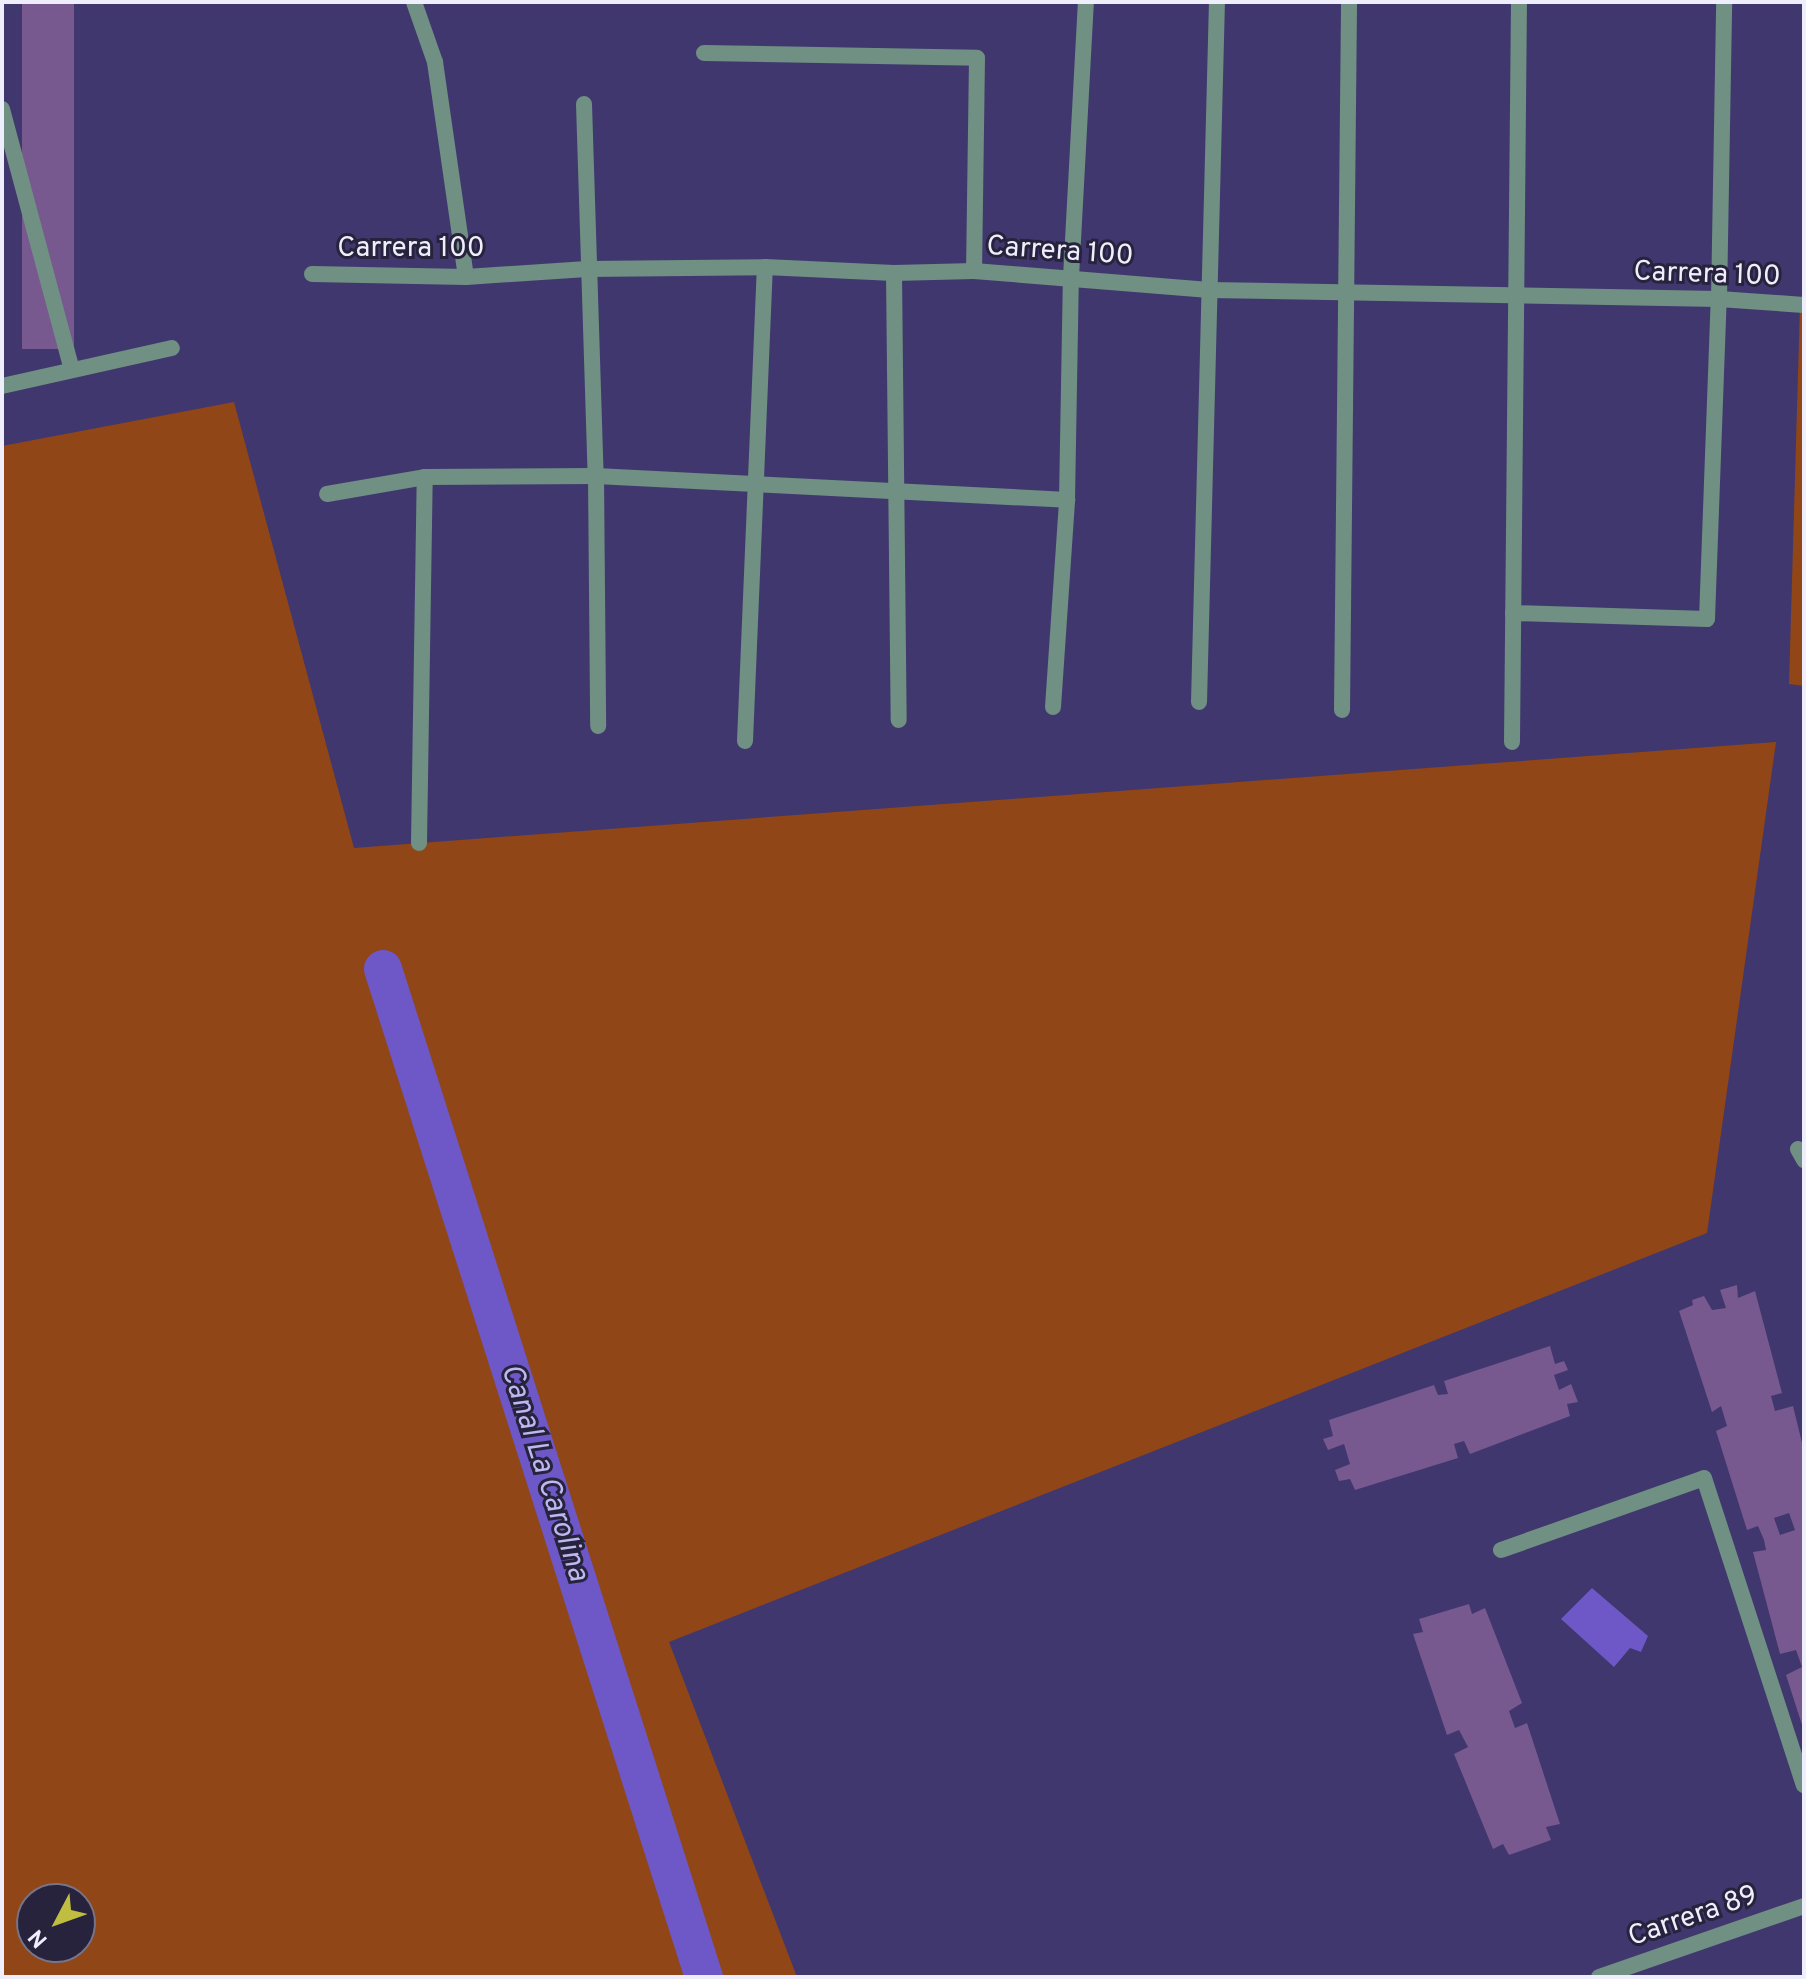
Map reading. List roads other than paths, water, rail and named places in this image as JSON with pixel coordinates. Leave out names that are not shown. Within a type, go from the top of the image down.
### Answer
[{"type":"street","points":[[414,2],[435,62],[466,277]]},
{"type":"street","points":[[1053,707],[1067,500],[1071,277],[1086,2]]},
{"type":"street","points":[[1199,702],[1217,2]]},
{"type":"street","points":[[1342,710],[1349,2]]},
{"type":"street","points":[[1512,742],[1519,2]]},
{"type":"street","points":[[1513,613],[1707,619],[1719,299],[1724,2]]},
{"type":"street","points":[[704,53],[977,58],[974,271]]},
{"type":"street","points":[[584,104],[596,476],[598,726]]},
{"type":"street","points":[[2,109],[72,370]]},
{"type":"street","points":[[745,741],[765,267]]},
{"type":"street","name":"Carrera 100","points":[[312,274],[466,277],[587,269],[765,267],[894,273],[974,271],[1209,290],[1719,299],[1802,305]]},
{"type":"street","points":[[894,273],[899,720]]},
{"type":"street","points":[[2,386],[172,348]]},
{"type":"street","points":[[327,494],[425,477],[596,476],[1067,500]]},
{"type":"street","points":[[419,843],[425,477]]},
{"type":"street","points":[[1501,1550],[1704,1478],[1804,1785]]},
{"type":"street","name":"Carrera 89","points":[[1599,1977],[1804,1906]]},
{"type":"waterway","name":"Canal La Carolina","points":[[383,969],[704,1977]]}]
